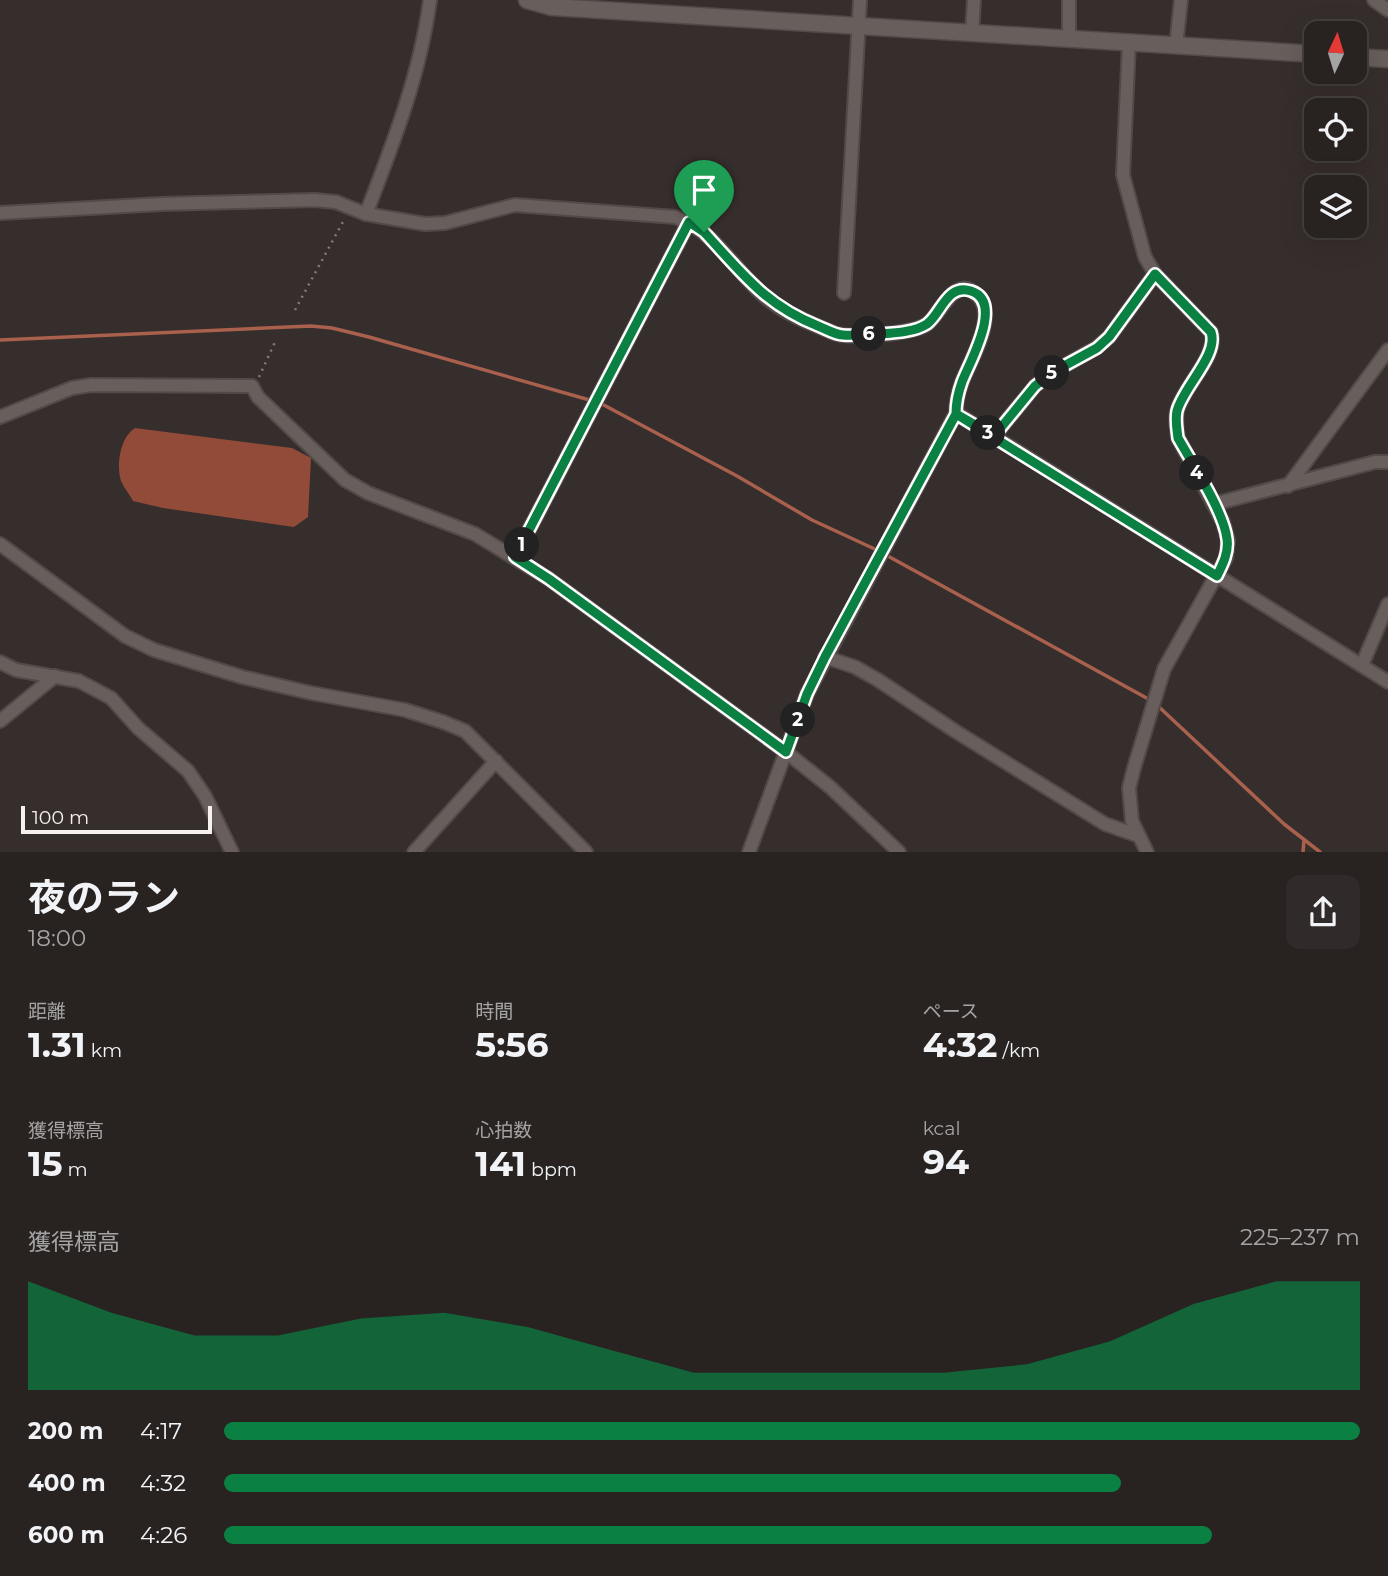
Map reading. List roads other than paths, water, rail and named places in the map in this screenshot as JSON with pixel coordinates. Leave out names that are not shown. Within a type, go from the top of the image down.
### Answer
[{"type":"street","points":[[366,214],[396,139],[407,103],[425,37],[429,0]]},
{"type":"street","points":[[527,0],[552,7],[1304,53]]},
{"type":"street","points":[[844,292],[860,0]]},
{"type":"street","points":[[972,33],[974,0]]},
{"type":"street","points":[[1069,0],[1069,39]]},
{"type":"street","points":[[1176,46],[1181,0]]},
{"type":"street","points":[[1374,0],[1388,10]]},
{"type":"street","points":[[1129,43],[1123,175],[1145,257],[1155,274],[1211,332],[1214,340],[1176,412],[1176,424],[1178,438],[1223,522],[1228,540],[1226,558],[1164,669],[1129,788],[1132,821],[1147,852]]},
{"type":"street","points":[[1367,58],[1388,59]]},
{"type":"street","points":[[0,213],[161,204],[303,201],[336,202],[366,214],[425,224],[445,223],[515,205],[675,217],[704,232],[763,295],[795,317],[840,335],[899,333],[927,324],[949,296],[959,290],[970,290],[978,296],[985,313],[983,331],[961,383],[956,414],[807,694],[750,852]]},
{"type":"street","points":[[515,557],[689,222]]},
{"type":"street","points":[[994,436],[1035,386],[1053,372],[1097,348],[1109,337],[1155,274]]},
{"type":"street","points":[[1288,486],[1388,350]]},
{"type":"street","points":[[0,416],[72,388],[91,385],[251,387],[258,397],[345,480],[368,493],[475,534],[549,579],[786,752],[830,787],[899,852]]},
{"type":"street","points":[[956,414],[1388,682]]},
{"type":"street","points":[[1214,504],[1375,462],[1388,462]]},
{"type":"street","points":[[0,544],[125,636],[154,650],[242,677],[405,710],[466,731],[586,852]]},
{"type":"street","points":[[1362,665],[1388,604]]},
{"type":"street","points":[[825,657],[855,667],[878,680],[1105,824],[1139,836]]},
{"type":"street","points":[[0,662],[16,670],[79,681],[111,698],[138,728],[188,771],[205,796],[232,852]]},
{"type":"street","points":[[0,721],[55,676]]},
{"type":"street","points":[[414,852],[496,761]]},
{"type":"waterway","points":[[0,340],[311,326],[332,328],[600,403],[737,476],[812,520],[879,551]]},
{"type":"waterway","points":[[886,555],[1152,701]]},
{"type":"waterway","points":[[1158,706],[1284,824],[1320,852]]},
{"type":"waterway","points":[[1303,852],[1304,840]]}]
